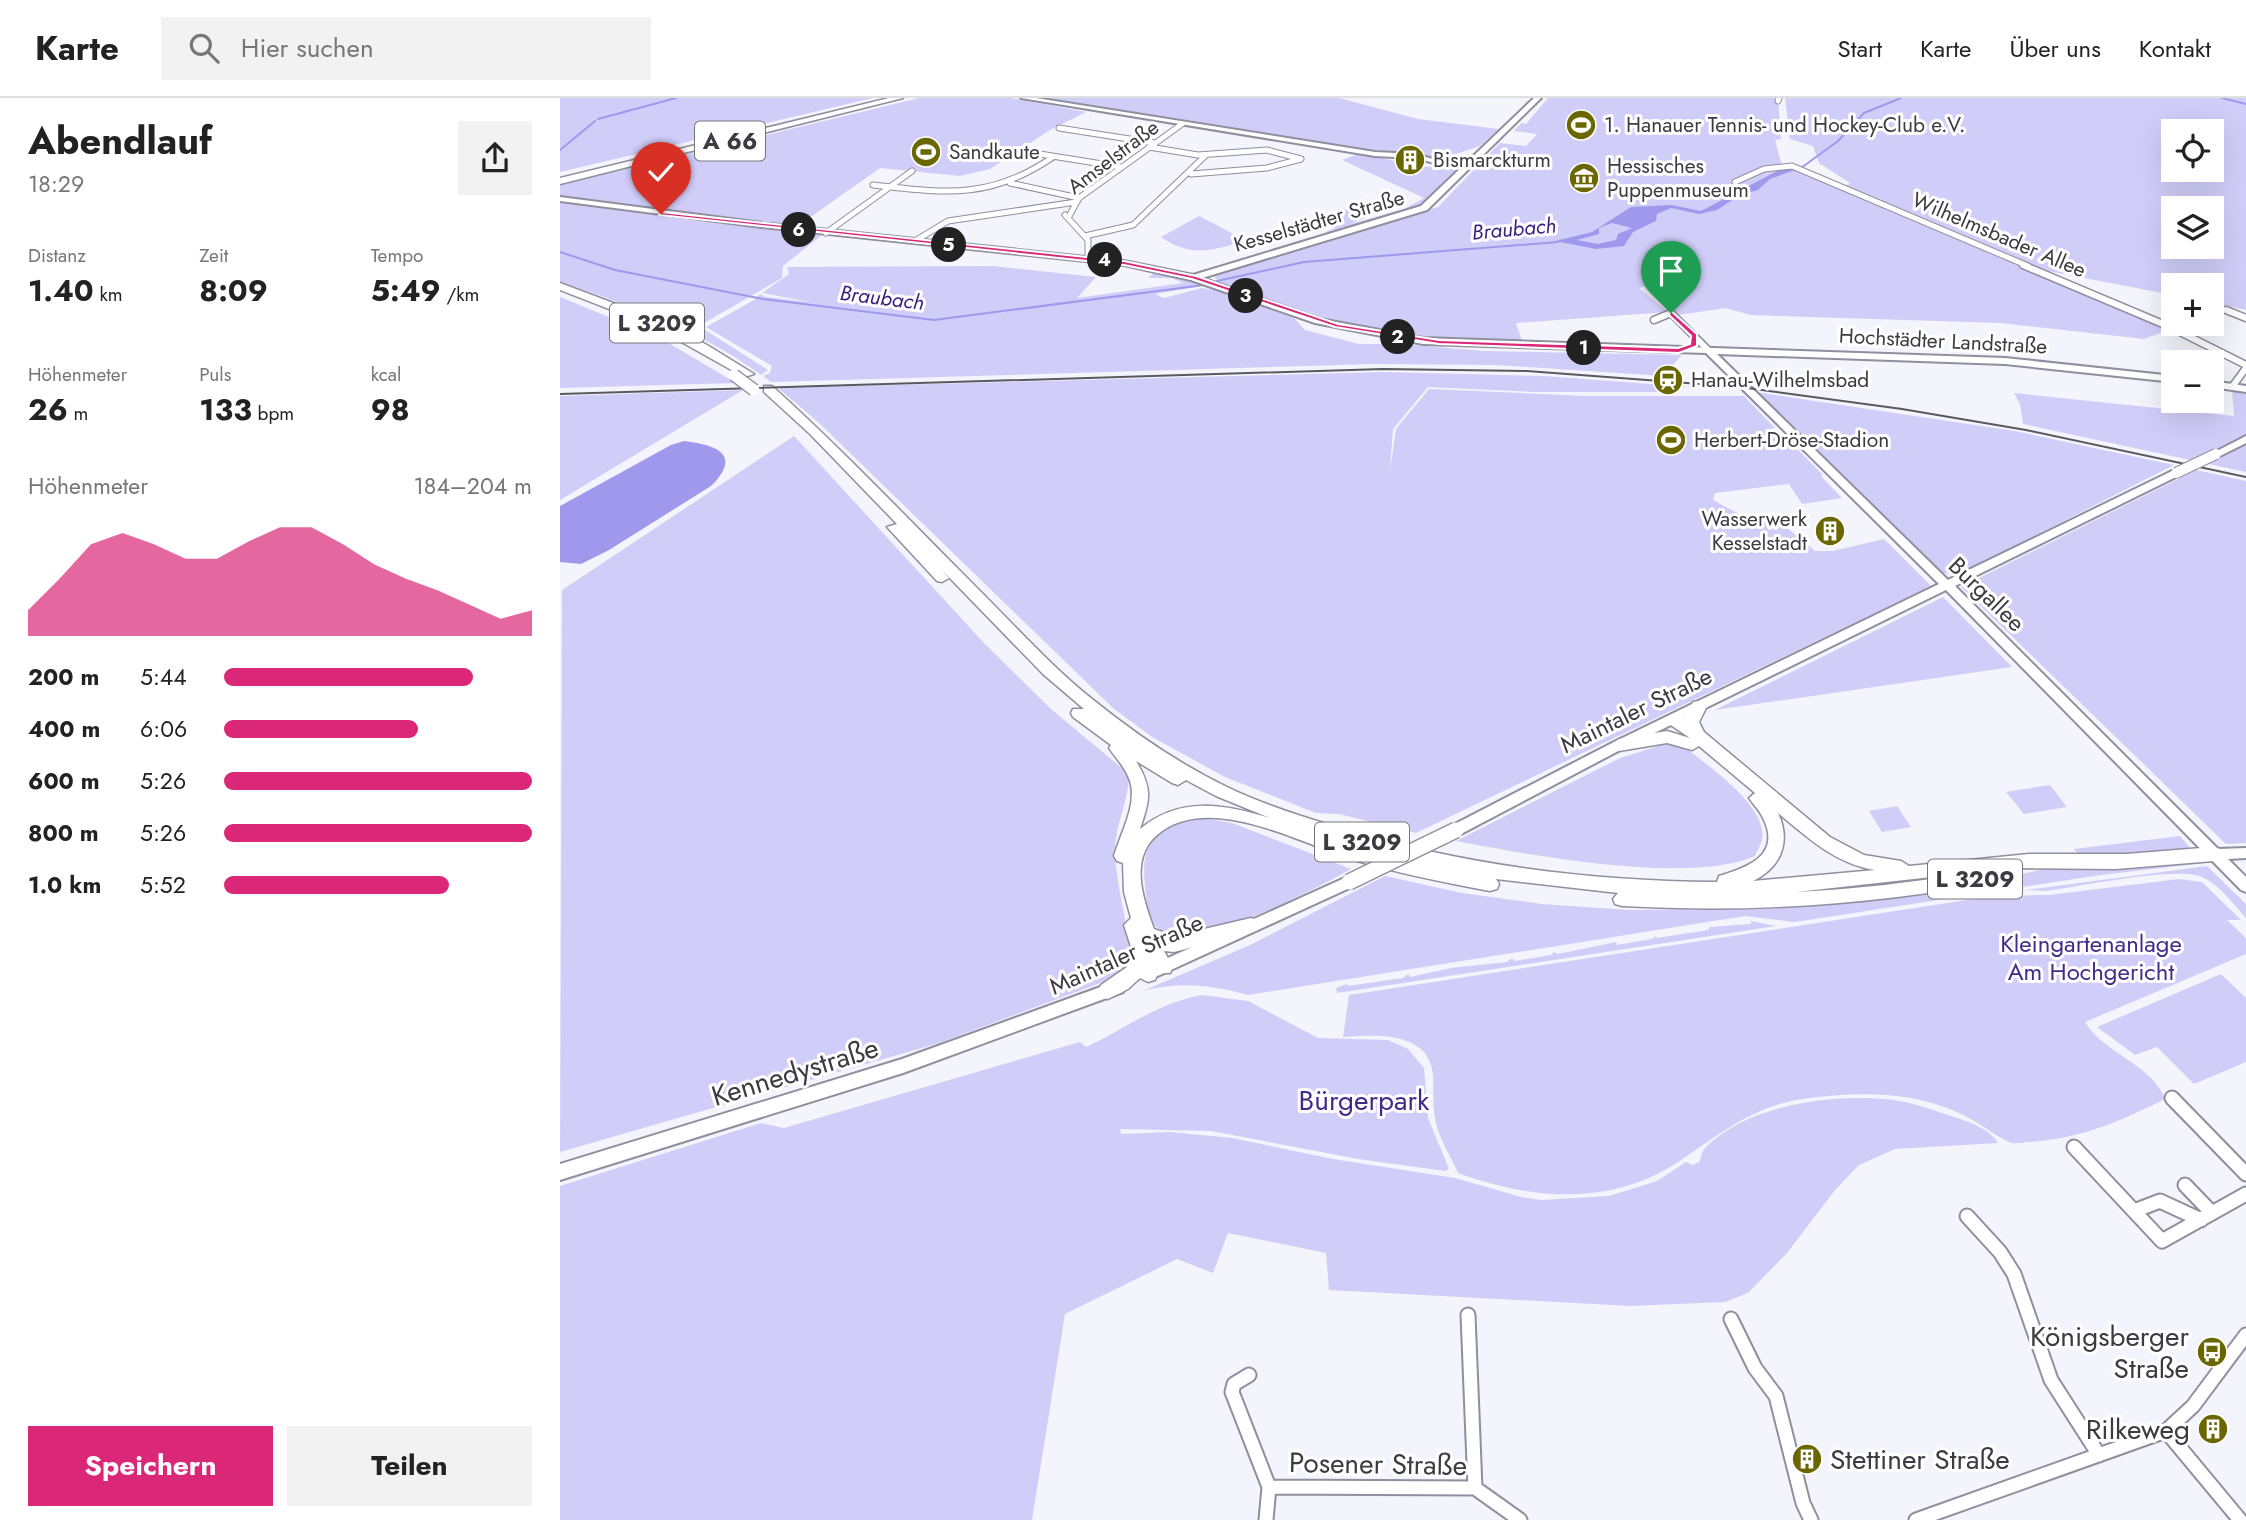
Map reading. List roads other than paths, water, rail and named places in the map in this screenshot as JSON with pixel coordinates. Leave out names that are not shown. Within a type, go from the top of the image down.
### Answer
[{"type":"highway","name":"A 66","points":[[560,176],[885,98]]},
{"type":"highway","name":"A 66","points":[[560,181],[899,98]]},
{"type":"highway","name":"L 3209","points":[[560,286],[654,321],[748,374],[1036,674],[1103,732],[1155,767],[1287,832],[1360,856],[1465,880],[1583,896],[1670,902],[1777,899],[1891,890],[1943,885],[2038,867],[2214,854]]},
{"type":"highway","name":"L 3209","points":[[560,291],[663,333],[761,389],[814,431],[1084,702],[1116,727],[1212,787],[1333,833],[1445,863],[1530,878],[1632,888],[1773,887],[2043,860],[2126,861]]},
{"type":"highway","points":[[1696,742],[1691,722],[1699,706]]},
{"type":"highway","points":[[1671,720],[1677,731],[1696,742],[1807,830],[1849,856],[1900,868],[1966,866]]},
{"type":"highway","points":[[1103,732],[1141,780],[1140,803],[1123,856],[1124,879],[1141,937],[1155,970]]},
{"type":"highway","points":[[1619,745],[1667,737],[1696,742],[1767,807],[1777,828],[1774,850],[1757,871],[1736,880],[1632,888]]},
{"type":"highway","points":[[1108,991],[1124,983],[1140,962],[1141,937],[1132,864],[1137,844],[1154,826],[1177,814],[1203,810],[1217,811],[1287,832]]},
{"type":"highway","points":[[1141,937],[1174,944],[1251,925]]},
{"type":"main road","points":[[1024,98],[1379,155],[1412,163],[1467,168]]},
{"type":"main road","name":"Kesselstädter Straße","points":[[1194,278],[1219,268],[1416,211],[1432,202],[1538,98]]},
{"type":"main road","points":[[560,199],[762,226],[1088,258],[1194,278]]},
{"type":"main road","name":"Hochstädter Landstraße","points":[[1194,278],[1304,317],[1391,336],[1457,344],[2005,361],[2161,378]]},
{"type":"main road","name":"Burgallee","points":[[1710,352],[2246,886]]},
{"type":"main road","points":[[2224,386],[2246,389]]},
{"type":"main road","name":"Maintaler Straße","points":[[1046,1015],[1108,991],[1349,882],[1619,745],[1948,587],[2246,439]]},
{"type":"main road","name":"L 3209","points":[[2214,854],[2246,853]]},
{"type":"main road","name":"Kennedystraße","points":[[560,1172],[832,1089],[1046,1015]]},
{"type":"street","name":"Amselstraße","points":[[1068,218],[1077,200],[1182,124]]},
{"type":"street","points":[[1059,128],[1155,143]]},
{"type":"street","points":[[1149,147],[1206,155],[1220,150],[1254,150],[1301,159],[1267,167],[1191,174]]},
{"type":"street","points":[[1021,151],[1121,167]]},
{"type":"street","points":[[1088,258],[1091,247],[1086,236],[1133,225],[1191,174],[1206,155]]},
{"type":"street","points":[[873,185],[951,192],[1009,183],[1053,157]]},
{"type":"street","name":"Wilhelmsbader Allee","points":[[1735,182],[1777,165],[1798,168],[2170,327],[2246,366],[2232,387]]},
{"type":"street","points":[[826,233],[912,171]]},
{"type":"street","points":[[1009,183],[1077,200]]},
{"type":"street","points":[[915,241],[943,223],[1077,200]]},
{"type":"street","name":"Amselstraße","points":[[1055,205],[1086,236]]},
{"type":"street","points":[[2226,310],[2246,318]]},
{"type":"street","name":"Burgallee","points":[[1654,320],[1671,313],[1710,352]]},
{"type":"street","points":[[1679,351],[1696,344],[1695,336]]},
{"type":"street","points":[[2172,1098],[2246,1174]]},
{"type":"street","points":[[2074,1147],[2162,1241],[2246,1195]]},
{"type":"street","points":[[2185,1185],[2206,1216]]},
{"type":"street","points":[[2134,1211],[2160,1202],[2206,1216]]},
{"type":"street","points":[[1967,1216],[2014,1274],[2051,1380],[2098,1455]]},
{"type":"street","points":[[1468,1315],[1475,1488]]},
{"type":"street","points":[[1731,1319],[1755,1368],[1776,1396],[1801,1496],[1811,1520]]},
{"type":"street","points":[[1916,1520],[2166,1431],[2193,1406],[2246,1335]]},
{"type":"street","points":[[1249,1375],[1234,1384],[1232,1392],[1269,1488],[1266,1520]]},
{"type":"street","points":[[2166,1431],[2240,1520]]},
{"type":"street","name":"Posener Straße","points":[[1269,1488],[1475,1488],[1520,1520]]},
{"type":"waterway","points":[[598,119],[676,98]]},
{"type":"waterway","name":"Braubach","points":[[1801,168],[1838,141],[1864,113],[1901,98]]},
{"type":"waterway","name":"Braubach","points":[[2222,98],[2246,104]]},
{"type":"waterway","points":[[560,150],[595,121]]},
{"type":"waterway","name":"Braubach","points":[[1217,281],[1304,262],[1558,242]]},
{"type":"waterway","name":"Braubach","points":[[560,252],[615,270],[763,299],[934,320],[1204,285]]},
{"type":"railway","points":[[560,394],[1383,369],[1527,371],[1740,387],[1902,409],[2026,430],[2246,477]]},
{"type":"place","name":"1. Hanauer Tennis- und Hockey-Club e.V.","points":[[1581,125]]},
{"type":"place","name":"Sandkaute","points":[[926,152]]},
{"type":"place","name":"Bismarckturm","points":[[1410,160]]},
{"type":"place","name":"Hessisches Puppenmuseum","points":[[1584,178]]},
{"type":"place","name":"Hanau-Wilhelmsbad","points":[[1668,380]]},
{"type":"place","name":"Herbert-Dröse-Stadion","points":[[1671,440]]},
{"type":"place","name":"Wasserwerk Kesselstadt","points":[[1830,531]]},
{"type":"place","name":"Königsberger Straße","points":[[2212,1352]]},
{"type":"place","name":"Rilkeweg","points":[[2213,1429]]},
{"type":"place","name":"Stettiner Straße","points":[[1807,1459]]},
{"type":"park label","name":"Kleingartenanlage Am Hochgericht","points":[[2091,957]]},
{"type":"park label","name":"Bürgerpark","points":[[1364,1100]]}]
